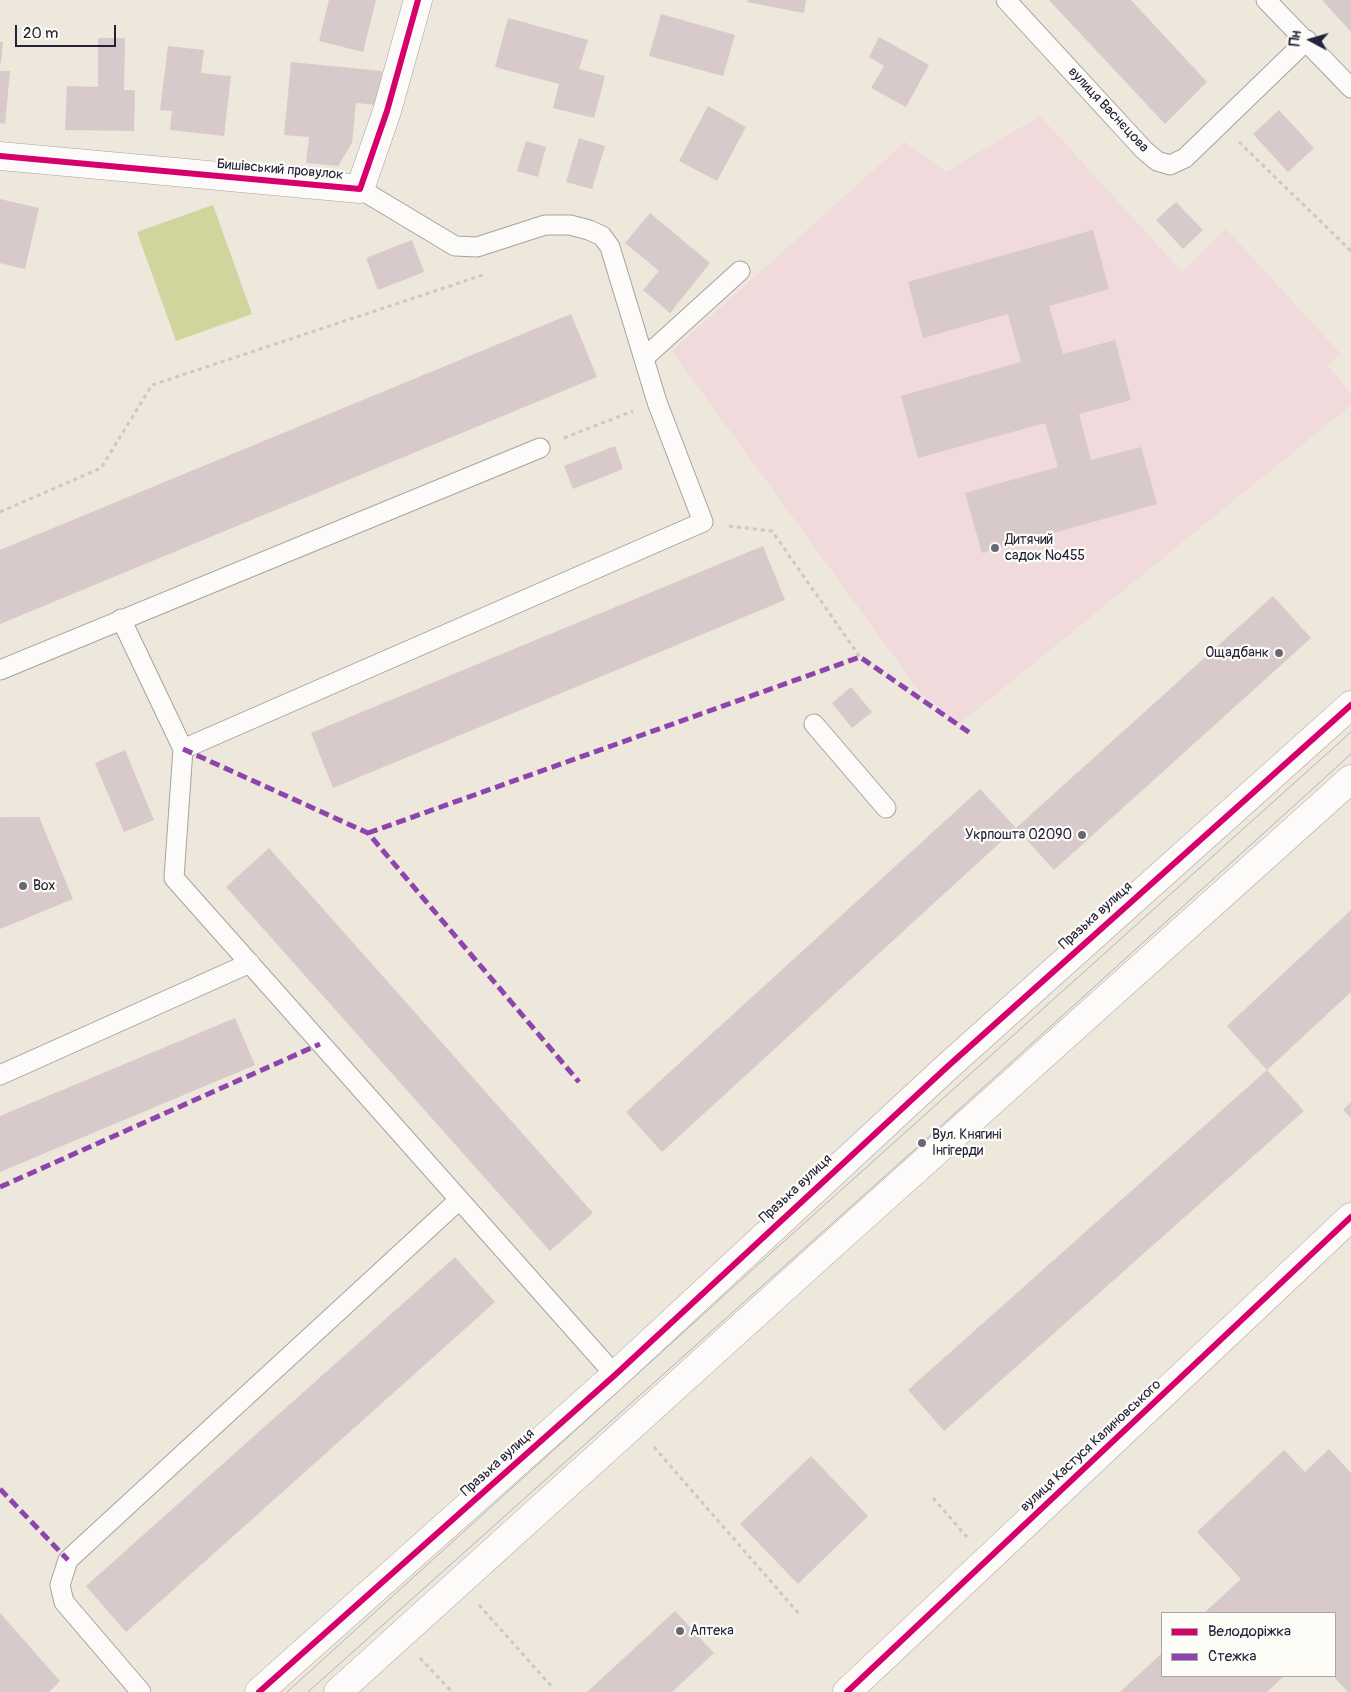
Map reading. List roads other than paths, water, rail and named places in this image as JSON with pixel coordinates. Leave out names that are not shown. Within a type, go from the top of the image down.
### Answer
[{"type":"street","name":"Бишівський провулок","points":[[0,156],[360,190],[387,111],[418,0]]},
{"type":"street","name":"Празька вулиця","points":[[258,1692],[615,1375],[947,1067],[1351,705]]},
{"type":"street","points":[[338,1692],[1351,779]]},
{"type":"street","name":"вулиця Кастуся Калиновського","points":[[847,1692],[1351,1218]]},
{"type":"lane","name":"вулиця Васнєцова","points":[[1006,0],[1144,150],[1157,161],[1170,165],[1185,158],[1307,40]]},
{"type":"lane","points":[[1266,0],[1307,40],[1351,88]]},
{"type":"lane","points":[[183,749],[703,522],[657,402],[610,247],[602,236],[589,230],[570,226],[545,225],[477,247],[455,246],[360,190]]},
{"type":"lane","points":[[644,358],[740,272]]},
{"type":"lane","points":[[0,670],[540,448]]},
{"type":"lane","points":[[122,619],[183,749],[174,878],[615,1375]]},
{"type":"lane","points":[[814,724],[886,808]]},
{"type":"lane","points":[[0,1075],[250,963]]},
{"type":"lane","points":[[141,1692],[64,1602],[60,1586],[68,1560],[459,1200]]},
{"type":"tram line","points":[[287,1692],[751,1271],[1351,732]]},
{"type":"tram line","points":[[308,1692],[922,1143],[1351,754]]},
{"type":"place","name":"Дитячий садок №455","points":[[995,548]]},
{"type":"place","name":"Ощадбанк","points":[[1279,653]]},
{"type":"place","name":"Укрпошта 02090","points":[[1082,835]]},
{"type":"place","name":"Box","points":[[23,886]]},
{"type":"place","name":"Вул. Княгині Інгігерди","points":[[922,1143]]},
{"type":"place","name":"Аптека","points":[[680,1631]]}]
